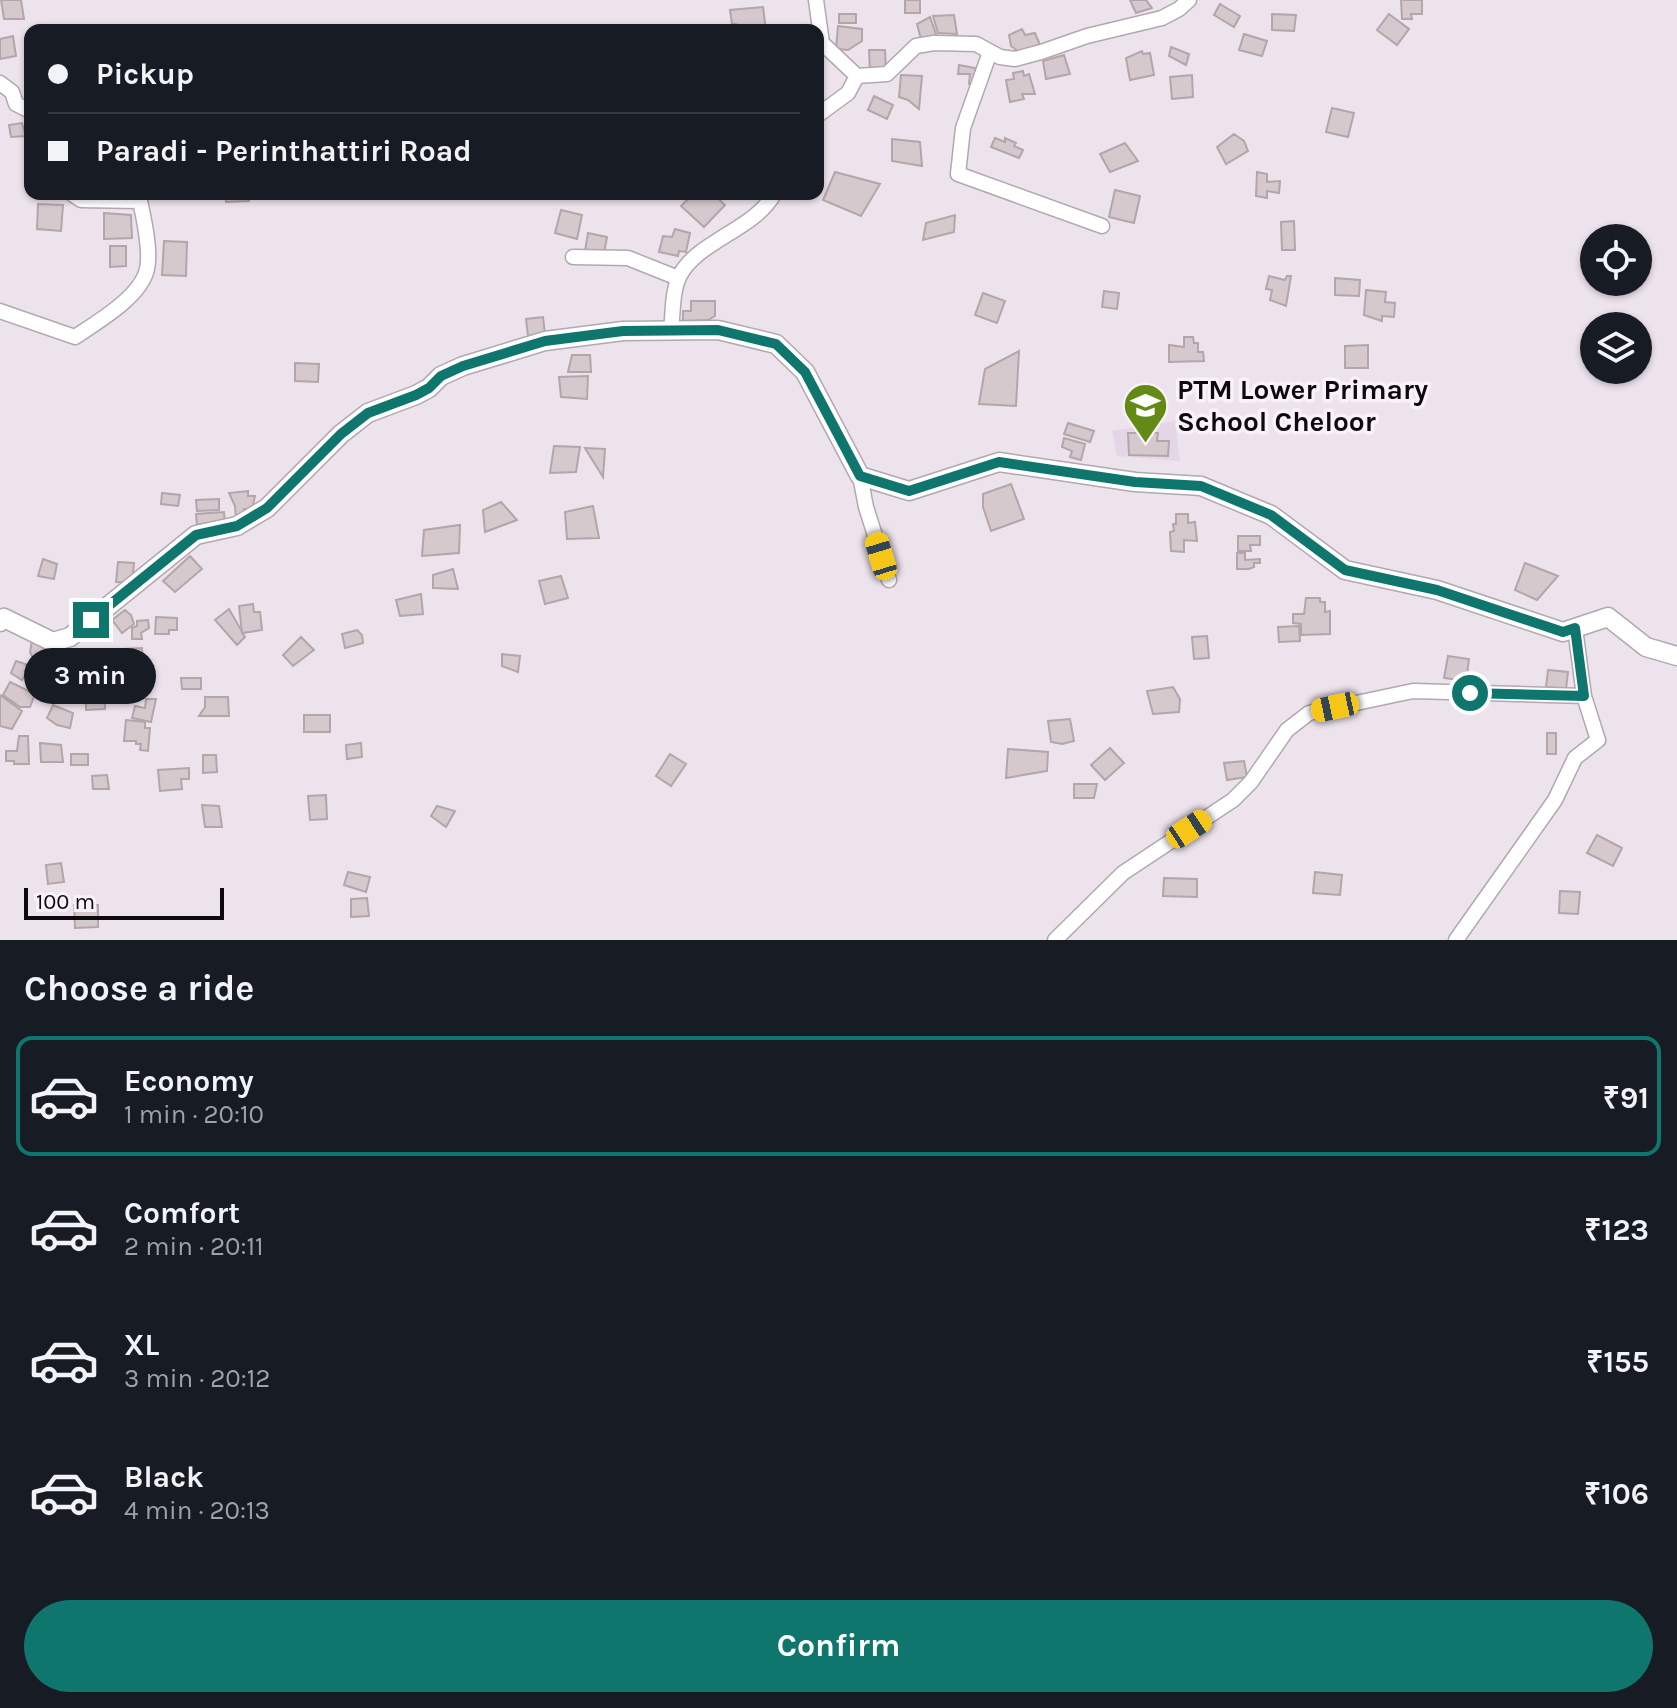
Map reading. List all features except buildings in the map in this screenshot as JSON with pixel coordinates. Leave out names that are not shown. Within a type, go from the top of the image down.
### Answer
[{"type":"main road","points":[[0,622],[4,618],[53,642],[70,637],[196,535],[237,526],[267,508],[341,434],[368,413],[416,395],[441,376],[463,366],[545,341],[623,331],[718,330],[776,344],[805,372],[860,476],[909,491],[999,462],[1135,482],[1201,486],[1271,515],[1345,570],[1437,590],[1563,632],[1608,617],[1646,647],[1677,656]]},
{"type":"street","points":[[816,0],[819,24]]},
{"type":"street","points":[[824,45],[857,76],[887,74],[916,46],[956,42],[976,44],[1000,57],[1015,59],[1087,36],[1162,18],[1189,0]]},
{"type":"street","points":[[990,52],[963,128],[958,174],[1102,226]]},
{"type":"street","points":[[824,111],[848,93],[857,76]]},
{"type":"street","points":[[0,83],[12,92],[16,104],[24,108]]},
{"type":"street","points":[[0,311],[75,337],[126,302],[147,270],[140,201],[81,200]]},
{"type":"street","points":[[671,331],[678,278],[688,263],[770,200]]},
{"type":"street","points":[[573,257],[628,258],[678,278]]},
{"type":"street","points":[[860,476],[866,507],[889,580]]},
{"type":"street","points":[[1456,940],[1555,800],[1575,758],[1598,740],[1584,696],[1575,628]]},
{"type":"street","points":[[1055,940],[1123,873],[1233,800],[1251,782],[1287,730],[1309,713],[1413,691],[1584,696]]},
{"type":"shaded area","name":"PTM Lower Primary School Cheloor","points":[[1175,421],[1180,461],[1117,456],[1112,431]]},
{"type":"place","name":"PTM Lower Primary School Cheloor","points":[[1146,444]]},
{"type":"route","points":[[91,620],[196,535],[237,526],[267,508],[341,434],[368,413],[416,395],[441,376],[463,366],[545,341],[623,331],[718,330],[776,344],[805,372],[860,476],[909,491],[999,462],[1135,482],[1201,486],[1271,515],[1345,570],[1437,590],[1563,632],[1575,628],[1584,696],[1470,693]]}]
